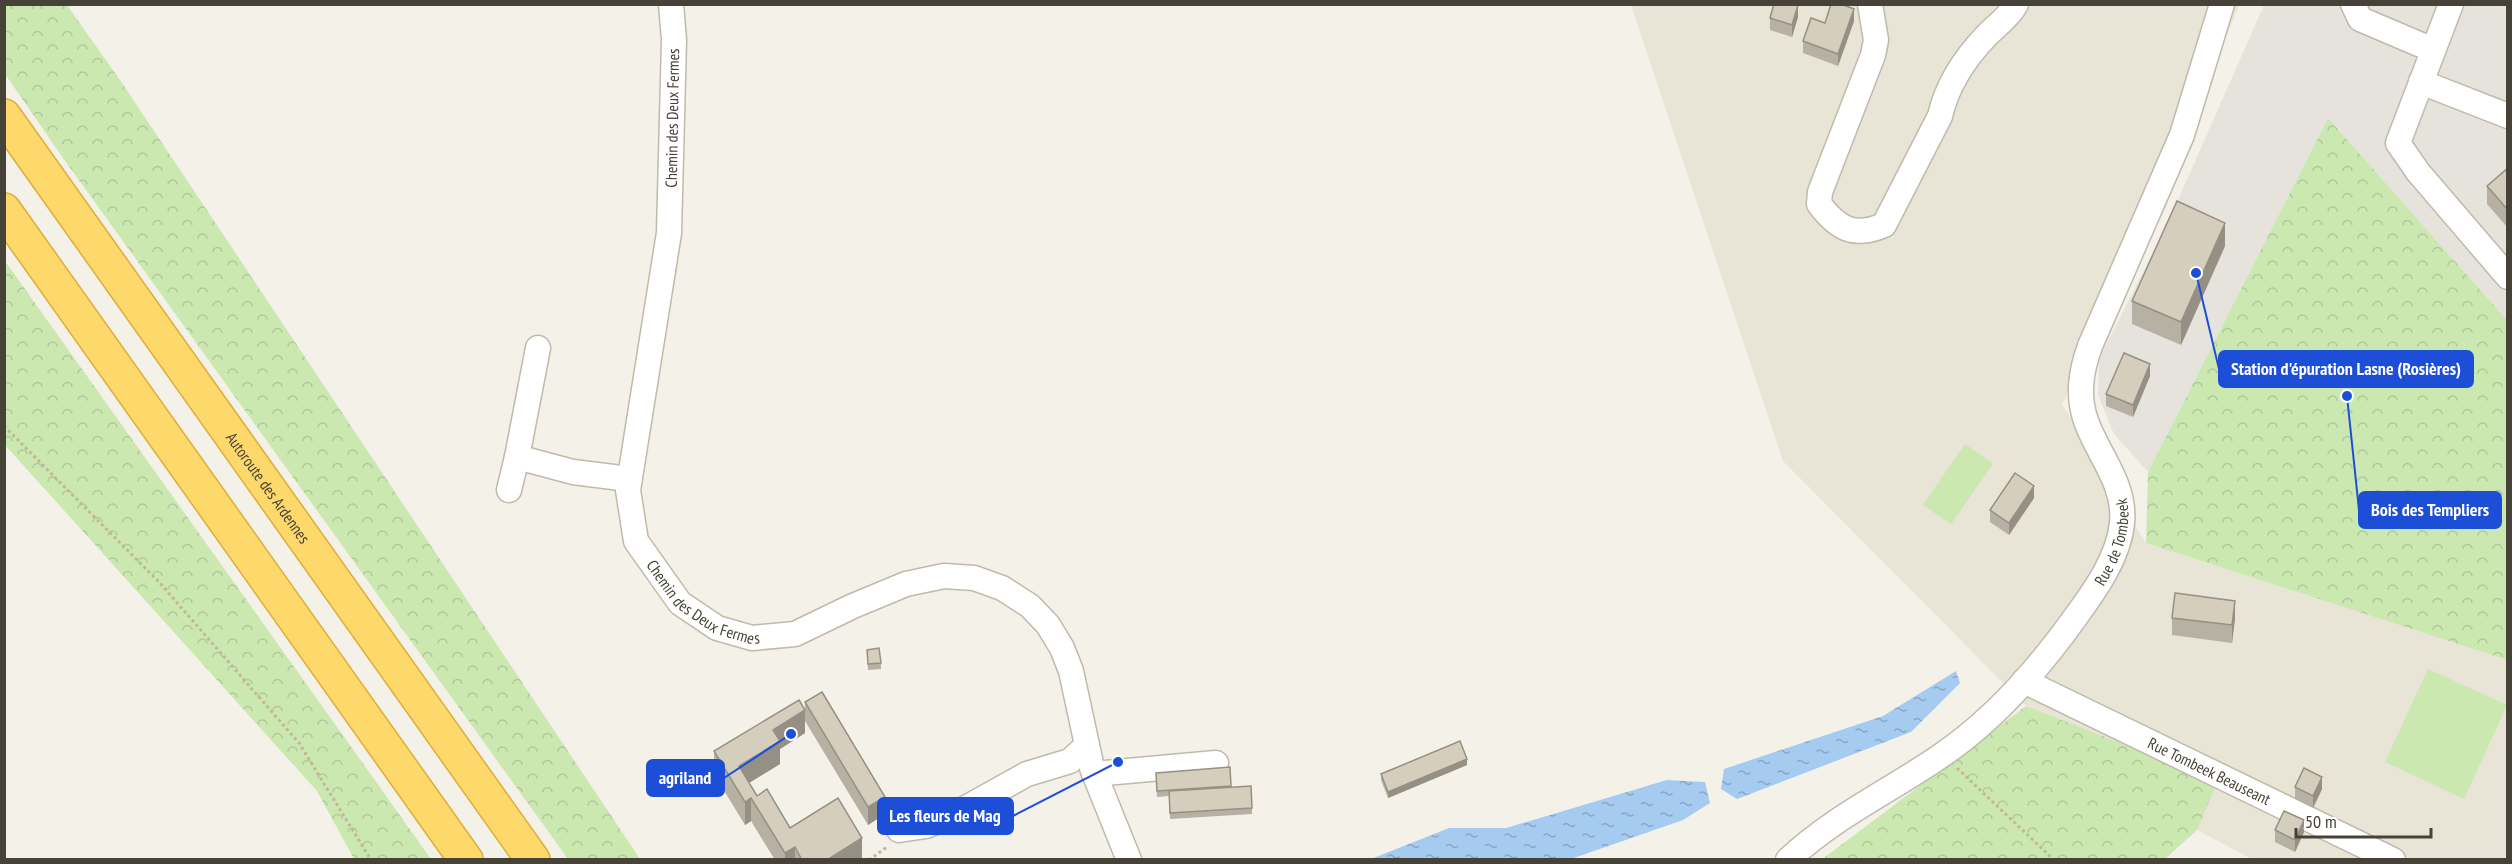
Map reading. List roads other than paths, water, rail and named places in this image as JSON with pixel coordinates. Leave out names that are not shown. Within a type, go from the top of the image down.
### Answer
[{"type":"highway","name":"Autoroute des Ardennes","points":[[4,116],[533,860]]},
{"type":"highway","points":[[4,210],[466,860]]},
{"type":"street","name":"Chemin des Deux Fermes","points":[[671,4],[674,40],[669,233],[627,490],[636,541],[680,603],[717,628],[752,638],[795,634],[906,584],[944,576],[974,578],[1002,588],[1030,606],[1048,625],[1062,648],[1071,671],[1094,774],[1129,860]]},
{"type":"street","points":[[1870,4],[1876,40],[1873,55],[1820,192],[1819,204],[1828,217],[1846,230],[1864,232],[1884,225],[1940,116],[1944,98],[1967,56],[2011,14],[2016,4]]},
{"type":"street","name":"Rue de Tombeek","points":[[1788,860],[1823,832],[1944,754],[1995,711],[2062,637],[2089,598],[2114,554],[2122,522],[2119,492],[2109,463],[2086,422],[2081,398],[2082,371],[2090,346],[2182,135],[2222,4]]},
{"type":"street","points":[[2353,4],[2360,18],[2433,50]]},
{"type":"street","points":[[2451,4],[2398,143],[2418,172],[2508,277]]},
{"type":"street","points":[[2421,82],[2508,116]]},
{"type":"street","points":[[509,490],[538,348]]},
{"type":"street","points":[[517,457],[573,472],[629,479]]},
{"type":"street","name":"Rue Tombeek Beauseant","points":[[2024,681],[2393,860]]},
{"type":"street","points":[[899,830],[926,826],[955,814],[1027,774],[1070,761],[1086,746]]},
{"type":"street","points":[[1094,774],[1216,763]]},
{"type":"water","points":[[1956,671],[1960,683],[1911,732],[1737,799],[1721,789],[1724,769],[1883,716]]},
{"type":"water","points":[[1667,780],[1705,782],[1710,803],[1683,820],[1571,859],[1371,859],[1449,828],[1506,828]]},
{"type":"place","name":"Station d'épuration Lasne (Rosières)","points":[[2196,273]]},
{"type":"place","name":"Bois des Templiers","points":[[2347,396]]},
{"type":"place","name":"agriland","points":[[791,734]]},
{"type":"place","name":"Les fleurs de Mag","points":[[1118,762]]}]
